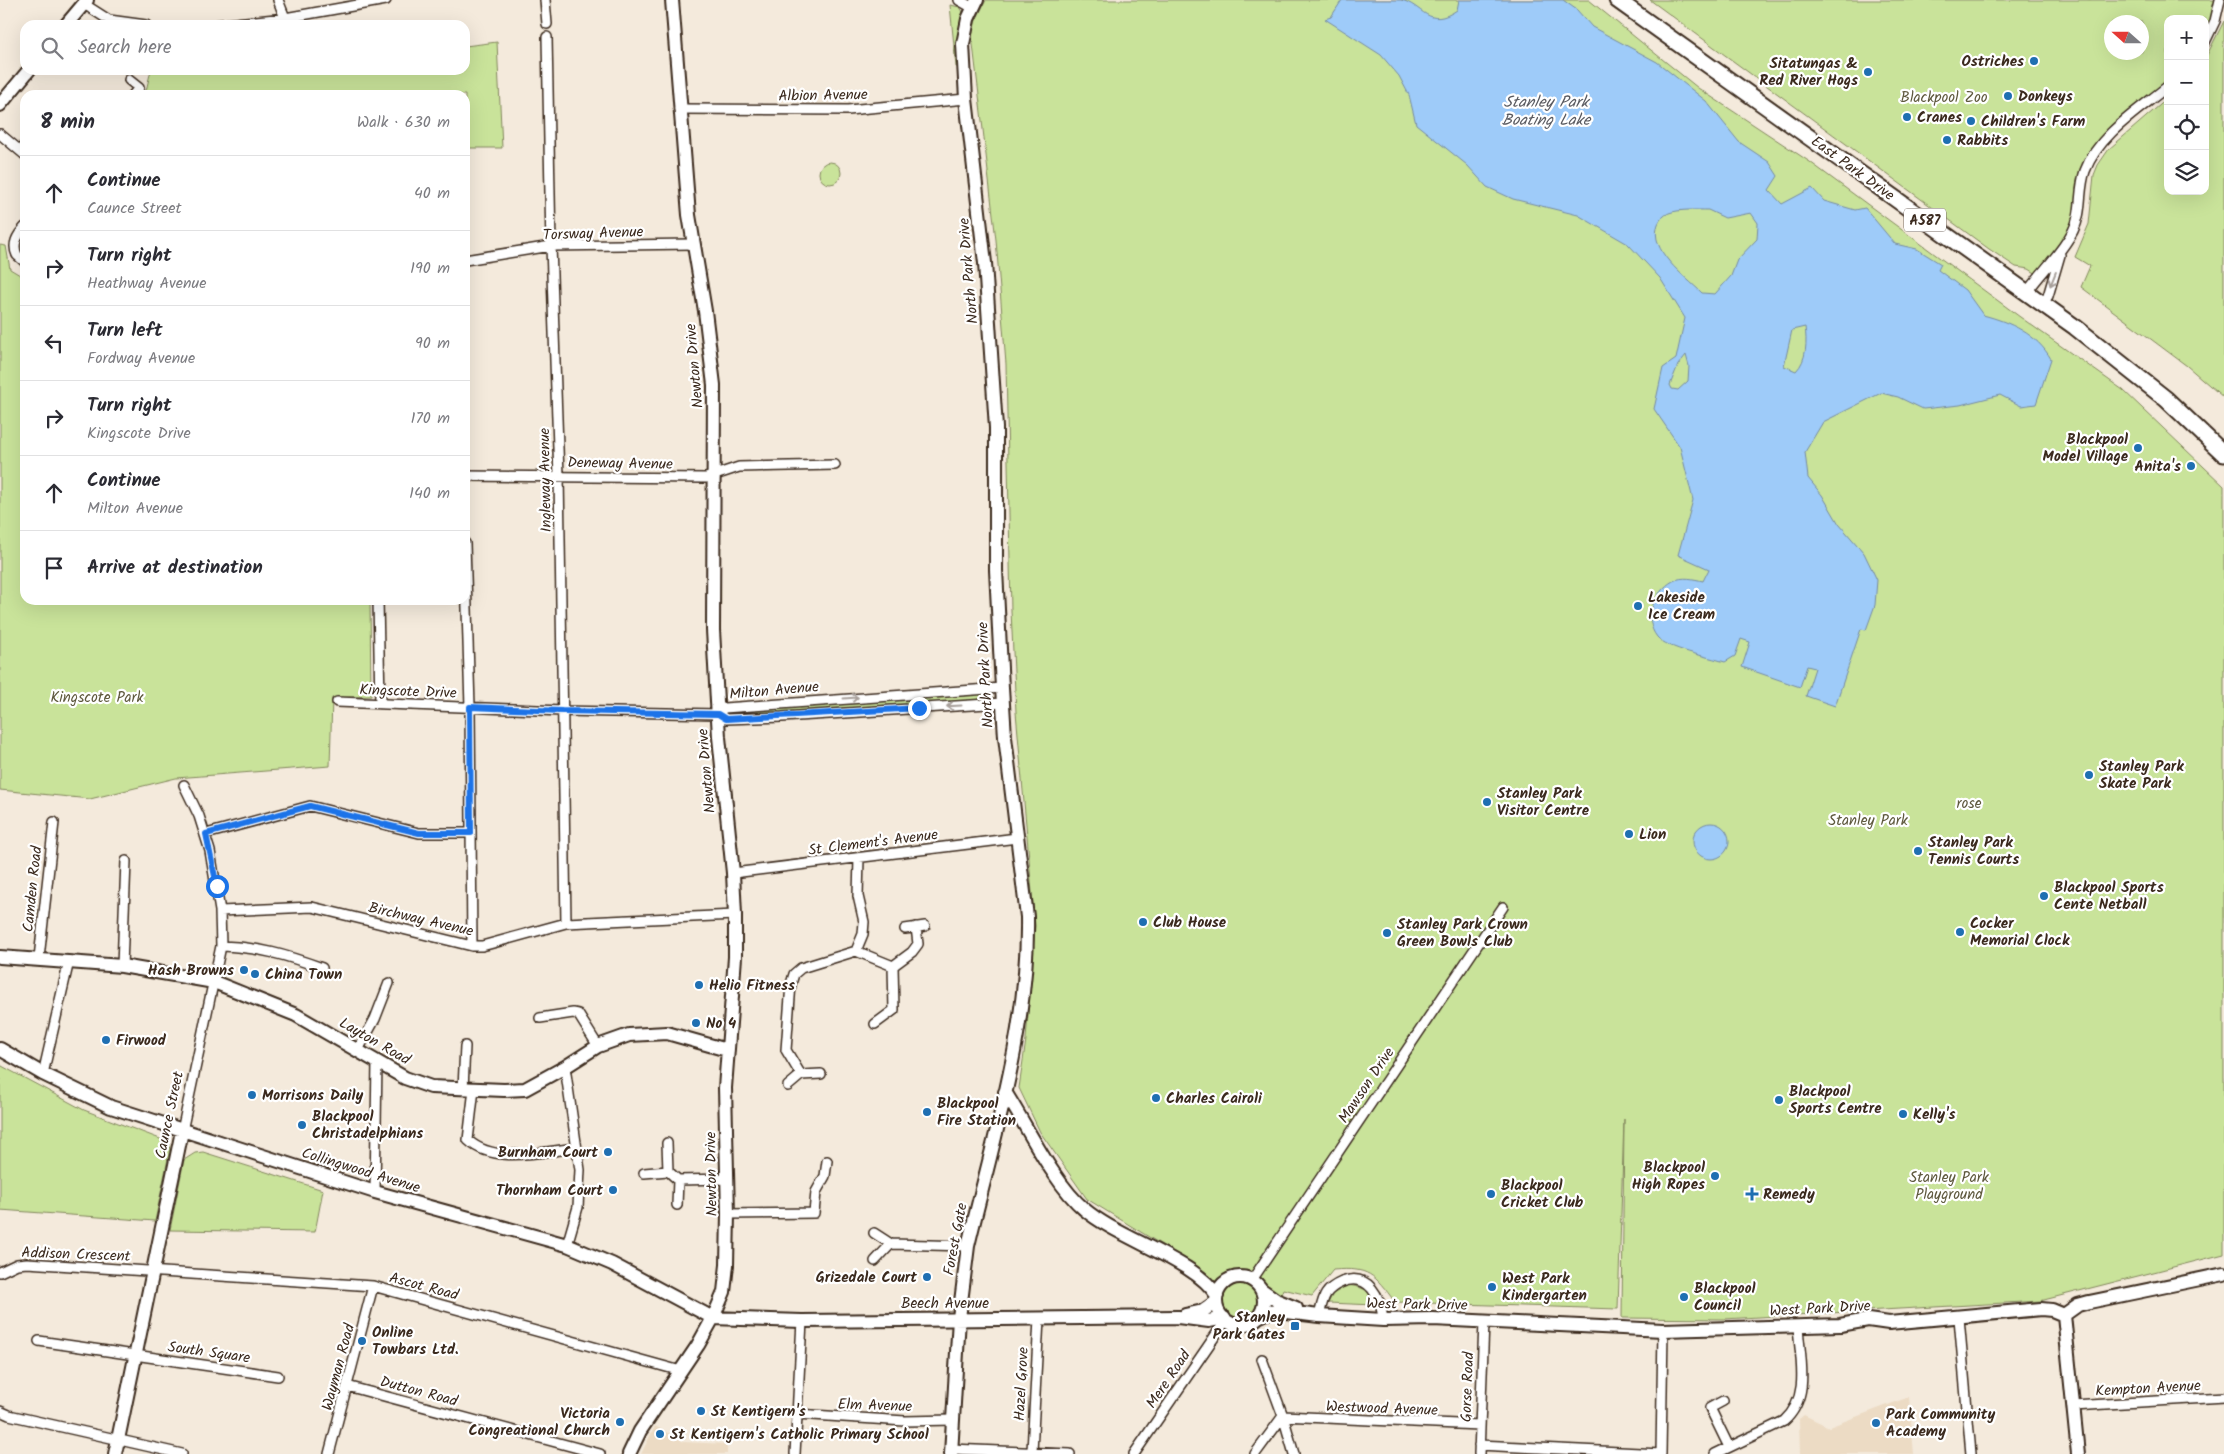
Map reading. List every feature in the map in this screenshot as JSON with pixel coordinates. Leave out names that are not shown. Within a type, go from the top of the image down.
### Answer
[{"type":"main road","name":"East Park Drive","points":[[1617,0],[2043,303],[2166,399],[2224,454]]},
{"type":"street","points":[[278,0],[285,18]]},
{"type":"street","points":[[265,20],[386,0]]},
{"type":"street","points":[[545,0],[547,24]]},
{"type":"street","name":"Newton Drive","points":[[629,1454],[644,1425],[681,1371],[713,1318],[724,1292],[728,1214],[725,1104],[727,1050],[735,957],[735,914],[718,714],[713,630],[714,385],[705,311],[693,244],[679,109],[672,0]]},
{"type":"street","name":"North Park Drive","points":[[959,0],[975,4],[964,32],[966,99],[985,263],[996,428],[996,570],[1003,703],[1027,918],[1027,948],[1016,1039],[1005,1092]]},
{"type":"street","points":[[2209,34],[2215,21],[2220,0]]},
{"type":"street","points":[[70,20],[85,2],[108,20]]},
{"type":"street","name":"Ingleway Avenue","points":[[547,37],[551,246],[559,476],[566,923]]},
{"type":"street","points":[[0,105],[25,75]]},
{"type":"street","points":[[129,80],[139,88],[137,90]]},
{"type":"street","points":[[2027,292],[2061,253],[2075,229],[2080,209],[2081,187],[2086,170],[2094,154],[2123,123],[2164,89]]},
{"type":"street","name":"Albion Avenue","points":[[679,109],[848,110],[966,99]]},
{"type":"street","points":[[0,134],[20,151]]},
{"type":"street","points":[[20,234],[16,240],[15,250],[20,259]]},
{"type":"street","name":"Torsway Avenue","points":[[470,259],[551,246],[693,244]]},
{"type":"street","points":[[2043,303],[2048,296],[2061,253]]},
{"type":"street","name":"Deneway Avenue","points":[[470,476],[706,478],[739,466],[835,465]]},
{"type":"street","points":[[378,605],[380,703]]},
{"type":"street","points":[[467,605],[470,707],[472,946]]},
{"type":"street","name":"Milton Avenue","points":[[1002,688],[724,708],[718,714],[726,719],[782,718],[1003,703]]},
{"type":"street","name":"Kingscote Drive","points":[[337,702],[562,711],[718,714]]},
{"type":"street","name":"Caunce Street","points":[[115,1454],[221,946],[220,911],[206,834],[184,785]]},
{"type":"street","points":[[206,834],[310,806],[419,833],[471,833]]},
{"type":"street","name":"Camden Road","points":[[39,958],[54,822]]},
{"type":"street","name":"St Clement's Avenue","points":[[733,873],[1017,838]]},
{"type":"street","points":[[856,951],[863,934],[864,922],[858,896],[859,858]]},
{"type":"street","points":[[122,966],[126,862]]},
{"type":"street","name":"Birchway Avenue","points":[[220,911],[312,907],[472,946],[482,946],[566,923],[735,914]]},
{"type":"street","name":"Mawson Drive","points":[[1252,1280],[1504,907]]},
{"type":"street","points":[[893,966],[912,952],[918,944],[920,927],[905,929]]},
{"type":"street","points":[[221,946],[252,947],[280,953],[322,968]]},
{"type":"street","points":[[801,1075],[786,1050],[791,984],[794,974],[809,964],[856,951],[893,966]]},
{"type":"street","name":"Layton Road","points":[[0,957],[39,958],[122,966],[214,982],[296,1015],[418,1084],[469,1089],[525,1089],[615,1038],[658,1033],[727,1050]]},
{"type":"street","points":[[43,1074],[69,961]]},
{"type":"street","points":[[875,1024],[898,1010],[893,966]]},
{"type":"street","points":[[358,1050],[375,1019],[389,983]]},
{"type":"street","points":[[540,1018],[573,1013],[578,1014],[598,1046]]},
{"type":"street","points":[[466,1046],[469,1089],[468,1140],[478,1149],[500,1155],[577,1148]]},
{"type":"street","name":"Collingwood Avenue","points":[[0,1049],[43,1074],[111,1107],[375,1192],[567,1245],[612,1264],[713,1318]]},
{"type":"street","points":[[375,1192],[377,1061]]},
{"type":"street","points":[[565,1067],[580,1170],[578,1207],[567,1245]]},
{"type":"street","points":[[788,1086],[801,1075],[821,1074]]},
{"type":"street","points":[[1005,1092],[1062,1183],[1084,1210],[1100,1222],[1189,1270],[1209,1286],[1225,1319],[1240,1325],[1250,1323],[1258,1317],[1264,1304],[1262,1290],[1252,1280],[1240,1277],[1227,1281],[1220,1288],[1216,1299]]},
{"type":"street","name":"Forest Gate","points":[[951,1451],[959,1318],[968,1246],[1005,1092]]},
{"type":"street","points":[[667,1143],[668,1171],[678,1180],[728,1179]]},
{"type":"street","points":[[728,1214],[814,1213],[816,1192],[825,1176],[828,1161]]},
{"type":"street","points":[[644,1173],[668,1171]]},
{"type":"street","points":[[677,1204],[678,1180]]},
{"type":"street","points":[[874,1233],[891,1244],[968,1246]]},
{"type":"street","points":[[875,1261],[891,1244]]},
{"type":"street","name":"Addison Crescent","points":[[0,1272],[17,1264],[27,1263],[153,1270]]},
{"type":"street","name":"Ascot Road","points":[[153,1270],[374,1286],[681,1371]]},
{"type":"street","points":[[1189,1270],[1227,1281]]},
{"type":"street","points":[[2078,1454],[2064,1315],[2078,1305],[2089,1302],[2224,1274]]},
{"type":"street","points":[[1319,1316],[1325,1295],[1332,1288],[1354,1279],[1369,1284],[1376,1293],[1382,1308],[1382,1320]]},
{"type":"street","name":"Wayman Road","points":[[329,1454],[374,1286]]},
{"type":"street","name":"West Park Drive","points":[[1262,1290],[1280,1302],[1319,1316]]},
{"type":"street","name":"Beech Avenue","points":[[1178,1317],[1203,1311],[1216,1299]]},
{"type":"street","name":"West Park Drive","points":[[1258,1317],[1274,1311],[1382,1320],[1484,1322],[1663,1330],[1848,1324],[1868,1320],[1889,1323],[2041,1309],[2052,1310],[2064,1315]]},
{"type":"street","name":"Beech Avenue","points":[[713,1318],[802,1321],[959,1318],[1178,1317],[1209,1321],[1225,1319]]},
{"type":"street","points":[[1958,1318],[1971,1454]]},
{"type":"street","name":"Hazel Grove","points":[[1032,1452],[1039,1319]]},
{"type":"street","name":"Mere Road","points":[[1134,1454],[1225,1319]]},
{"type":"street","points":[[795,1454],[802,1321]]},
{"type":"street","name":"Gorse Road","points":[[1479,1450],[1484,1322]]},
{"type":"street","points":[[1715,1454],[1784,1421],[1800,1401],[1802,1384],[1798,1326]]},
{"type":"street","points":[[1479,1450],[1660,1454],[1663,1330]]},
{"type":"street","name":"South Square","points":[[39,1341],[278,1376]]},
{"type":"street","points":[[1262,1359],[1283,1416],[1294,1454]]},
{"type":"street","name":"Dutton Road","points":[[347,1386],[600,1454]]},
{"type":"street","name":"Kempton Avenue","points":[[2073,1406],[2224,1397]]},
{"type":"street","points":[[1723,1401],[1710,1408],[1729,1447]]},
{"type":"street","points":[[0,1411],[9,1415],[182,1454]]},
{"type":"street","name":"Elm Avenue","points":[[797,1414],[905,1421],[953,1420]]},
{"type":"street","points":[[1255,1454],[1283,1416]]},
{"type":"street","name":"Westwood Avenue","points":[[1283,1416],[1479,1425]]},
{"type":"street","points":[[951,1451],[1070,1454]]},
{"type":"shaded area","name":"Park Community Academy","points":[[1909,1397],[1914,1454],[1800,1454],[1799,1419],[1804,1415],[1829,1427]]},
{"type":"shaded area","name":"St Kentigern's Catholic Primary School","points":[[655,1426],[684,1442],[727,1444],[727,1454],[641,1454]]},
{"type":"green space","name":"Stanley Park","points":[[986,0],[1589,0],[1698,88],[1810,162],[2020,317],[2123,390],[2224,486],[2224,1254],[2040,1301],[1724,1319],[1622,1318],[1624,1119],[1618,1309],[1395,1302],[1382,1285],[1370,1274],[1363,1271],[1345,1269],[1333,1270],[1312,1296],[1283,1289],[1280,1297],[1249,1273],[1236,1275],[1216,1287],[1206,1272],[1087,1199],[1040,1132],[1019,1088],[1026,1040],[1035,926],[1016,712],[1011,611],[1006,364],[996,240],[972,36],[976,20]]},
{"type":"green space","name":"Blackpool Zoo","points":[[1650,0],[2220,0],[2209,31],[2209,15],[2164,15],[2164,89],[2123,123],[2086,170],[2075,229],[2040,276],[2029,269],[2016,267]]},
{"type":"green space","points":[[950,5],[960,7],[963,12],[957,40],[958,66],[956,67]]},
{"type":"green space","points":[[2224,21],[2224,398],[2187,366],[2081,287],[2090,266],[2075,257],[2089,224],[2094,175],[2098,165],[2109,149],[2164,101],[2164,195],[2209,195],[2209,51]]},
{"type":"green space","points":[[497,42],[502,148],[470,148],[470,90],[146,90],[150,75],[470,75],[470,45]]},
{"type":"green space","points":[[830,162],[838,165],[841,173],[838,181],[830,184],[822,181],[819,173],[822,165]]},
{"type":"green space","name":"Kingscote Park","points":[[0,245],[6,246],[10,269],[20,275],[20,605],[370,605],[371,696],[332,698],[330,766],[176,778],[90,799],[0,790]]},
{"type":"green space","points":[[992,688],[993,703],[732,721],[731,707]]},
{"type":"green space","points":[[0,1065],[84,1110],[168,1142],[170,1149],[155,1221],[0,1210]]},
{"type":"green space","points":[[203,1152],[323,1190],[315,1232],[170,1230],[184,1160],[195,1153]]},
{"type":"green space","points":[[1241,1281],[1255,1287],[1261,1301],[1255,1315],[1241,1321],[1227,1315],[1221,1301],[1227,1287]]},
{"type":"green space","points":[[1348,1285],[1366,1290],[1372,1296],[1375,1305],[1328,1303],[1333,1294]]},
{"type":"water","name":"Stanley Park Boating Lake","points":[[1342,0],[1401,0],[1432,17],[1439,18],[1457,10],[1459,0],[1563,0],[1577,10],[1592,27],[1657,62],[1706,101],[1739,142],[1769,162],[1778,176],[1769,190],[1782,204],[1812,188],[1824,201],[1855,210],[1865,208],[1895,244],[1917,249],[1941,264],[1938,270],[1965,290],[1983,315],[2003,321],[2022,330],[2045,350],[2051,359],[2036,404],[2021,406],[2000,395],[1960,405],[1923,409],[1898,397],[1881,393],[1823,422],[1805,452],[1808,478],[1822,495],[1839,524],[1864,553],[1877,580],[1875,605],[1866,630],[1861,629],[1835,706],[1806,696],[1815,668],[1807,666],[1800,687],[1742,667],[1750,642],[1741,639],[1735,656],[1725,662],[1670,645],[1657,637],[1653,630],[1651,614],[1656,598],[1661,591],[1677,579],[1688,578],[1703,581],[1709,569],[1678,555],[1693,500],[1680,447],[1654,409],[1663,368],[1676,359],[1685,318],[1660,278],[1628,244],[1578,215],[1513,199],[1487,187],[1467,165],[1416,124],[1409,95],[1399,76],[1381,55],[1325,19],[1331,17]],"holes":[[[1683,210],[1708,210],[1725,218],[1751,213],[1758,223],[1757,239],[1737,260],[1731,276],[1715,294],[1702,293],[1678,271],[1663,253],[1658,244],[1656,234],[1659,222],[1667,214]],[[1805,327],[1804,356],[1800,367],[1796,371],[1784,366],[1792,330]],[[1686,355],[1689,366],[1688,381],[1678,390],[1672,389],[1670,385],[1678,365]]]},
{"type":"water","points":[[1711,823],[1723,829],[1729,841],[1723,853],[1711,859],[1699,853],[1693,841],[1699,829]]},
{"type":"place","name":"Ostriches","points":[[2034,61]]},
{"type":"place","name":"Sitatungas & Red River Hogs","points":[[1868,72]]},
{"type":"place","name":"Donkeys","points":[[2008,96]]},
{"type":"place","name":"Cranes","points":[[1907,117]]},
{"type":"place","name":"Children's Farm","points":[[1971,121]]},
{"type":"place","name":"Rabbits","points":[[1947,140]]},
{"type":"place","name":"Blackpool Model Village","points":[[2138,448]]},
{"type":"place","name":"Anita's","points":[[2191,466]]},
{"type":"place","name":"Lakeside Ice Cream","points":[[1638,606]]},
{"type":"place","name":"Stanley Park Skate Park","points":[[2089,775]]},
{"type":"place","name":"Stanley Park Visitor Centre","points":[[1487,802]]},
{"type":"place","name":"Lion","points":[[1629,834]]},
{"type":"place","name":"Stanley Park Tennis Courts","points":[[1918,851]]},
{"type":"place","name":"Blackpool Sports Cente Netball","points":[[2044,896]]},
{"type":"place","name":"Club House","points":[[1143,922]]},
{"type":"place","name":"Cocker Memorial Clock","points":[[1960,932]]},
{"type":"place","name":"Stanley Park Crown Green Bowls Club","points":[[1387,933]]},
{"type":"place","name":"Hash Browns","points":[[244,970]]},
{"type":"place","name":"China Town","points":[[255,974]]},
{"type":"place","name":"Helio Fitness","points":[[699,985]]},
{"type":"place","name":"No 4","points":[[696,1023]]},
{"type":"place","name":"Firwood","points":[[106,1040]]},
{"type":"place","name":"Morrisons Daily","points":[[252,1095]]},
{"type":"place","name":"Charles Cairoli","points":[[1156,1098]]},
{"type":"place","name":"Blackpool Sports Centre","points":[[1779,1100]]},
{"type":"place","name":"Blackpool Fire Station","points":[[927,1112]]},
{"type":"place","name":"Kelly's","points":[[1903,1114]]},
{"type":"place","name":"Blackpool Christadelphians","points":[[302,1125]]},
{"type":"place","name":"Burnham Court","points":[[608,1152]]},
{"type":"place","name":"Blackpool High Ropes","points":[[1715,1176]]},
{"type":"place","name":"Thornham Court","points":[[613,1190]]},
{"type":"place","name":"Blackpool Cricket Club","points":[[1491,1194]]},
{"type":"place","name":"Remedy","points":[[1752,1194]]},
{"type":"place","name":"Grizedale Court","points":[[927,1277]]},
{"type":"place","name":"West Park Kindergarten","points":[[1492,1287]]},
{"type":"place","name":"Blackpool Council","points":[[1684,1297]]},
{"type":"place","name":"Stanley Park Gates","points":[[1295,1326]]},
{"type":"place","name":"Online Towbars Ltd.","points":[[362,1341]]},
{"type":"place","name":"St Kentigern's","points":[[701,1411]]},
{"type":"place","name":"Victoria Congreational Church","points":[[620,1422]]},
{"type":"place","name":"Park Community Academy","points":[[1876,1423]]},
{"type":"place","name":"St Kentigern's Catholic Primary School","points":[[660,1434]]},
{"type":"route","points":[[217,886],[206,834],[310,806],[419,833],[471,833],[470,707],[718,714],[726,719],[782,718],[919,708]]},
{"type":"park label","name":"rose","points":[[1969,803]]},
{"type":"park label","name":"Stanley Park Playground","points":[[1949,1186]]}]
